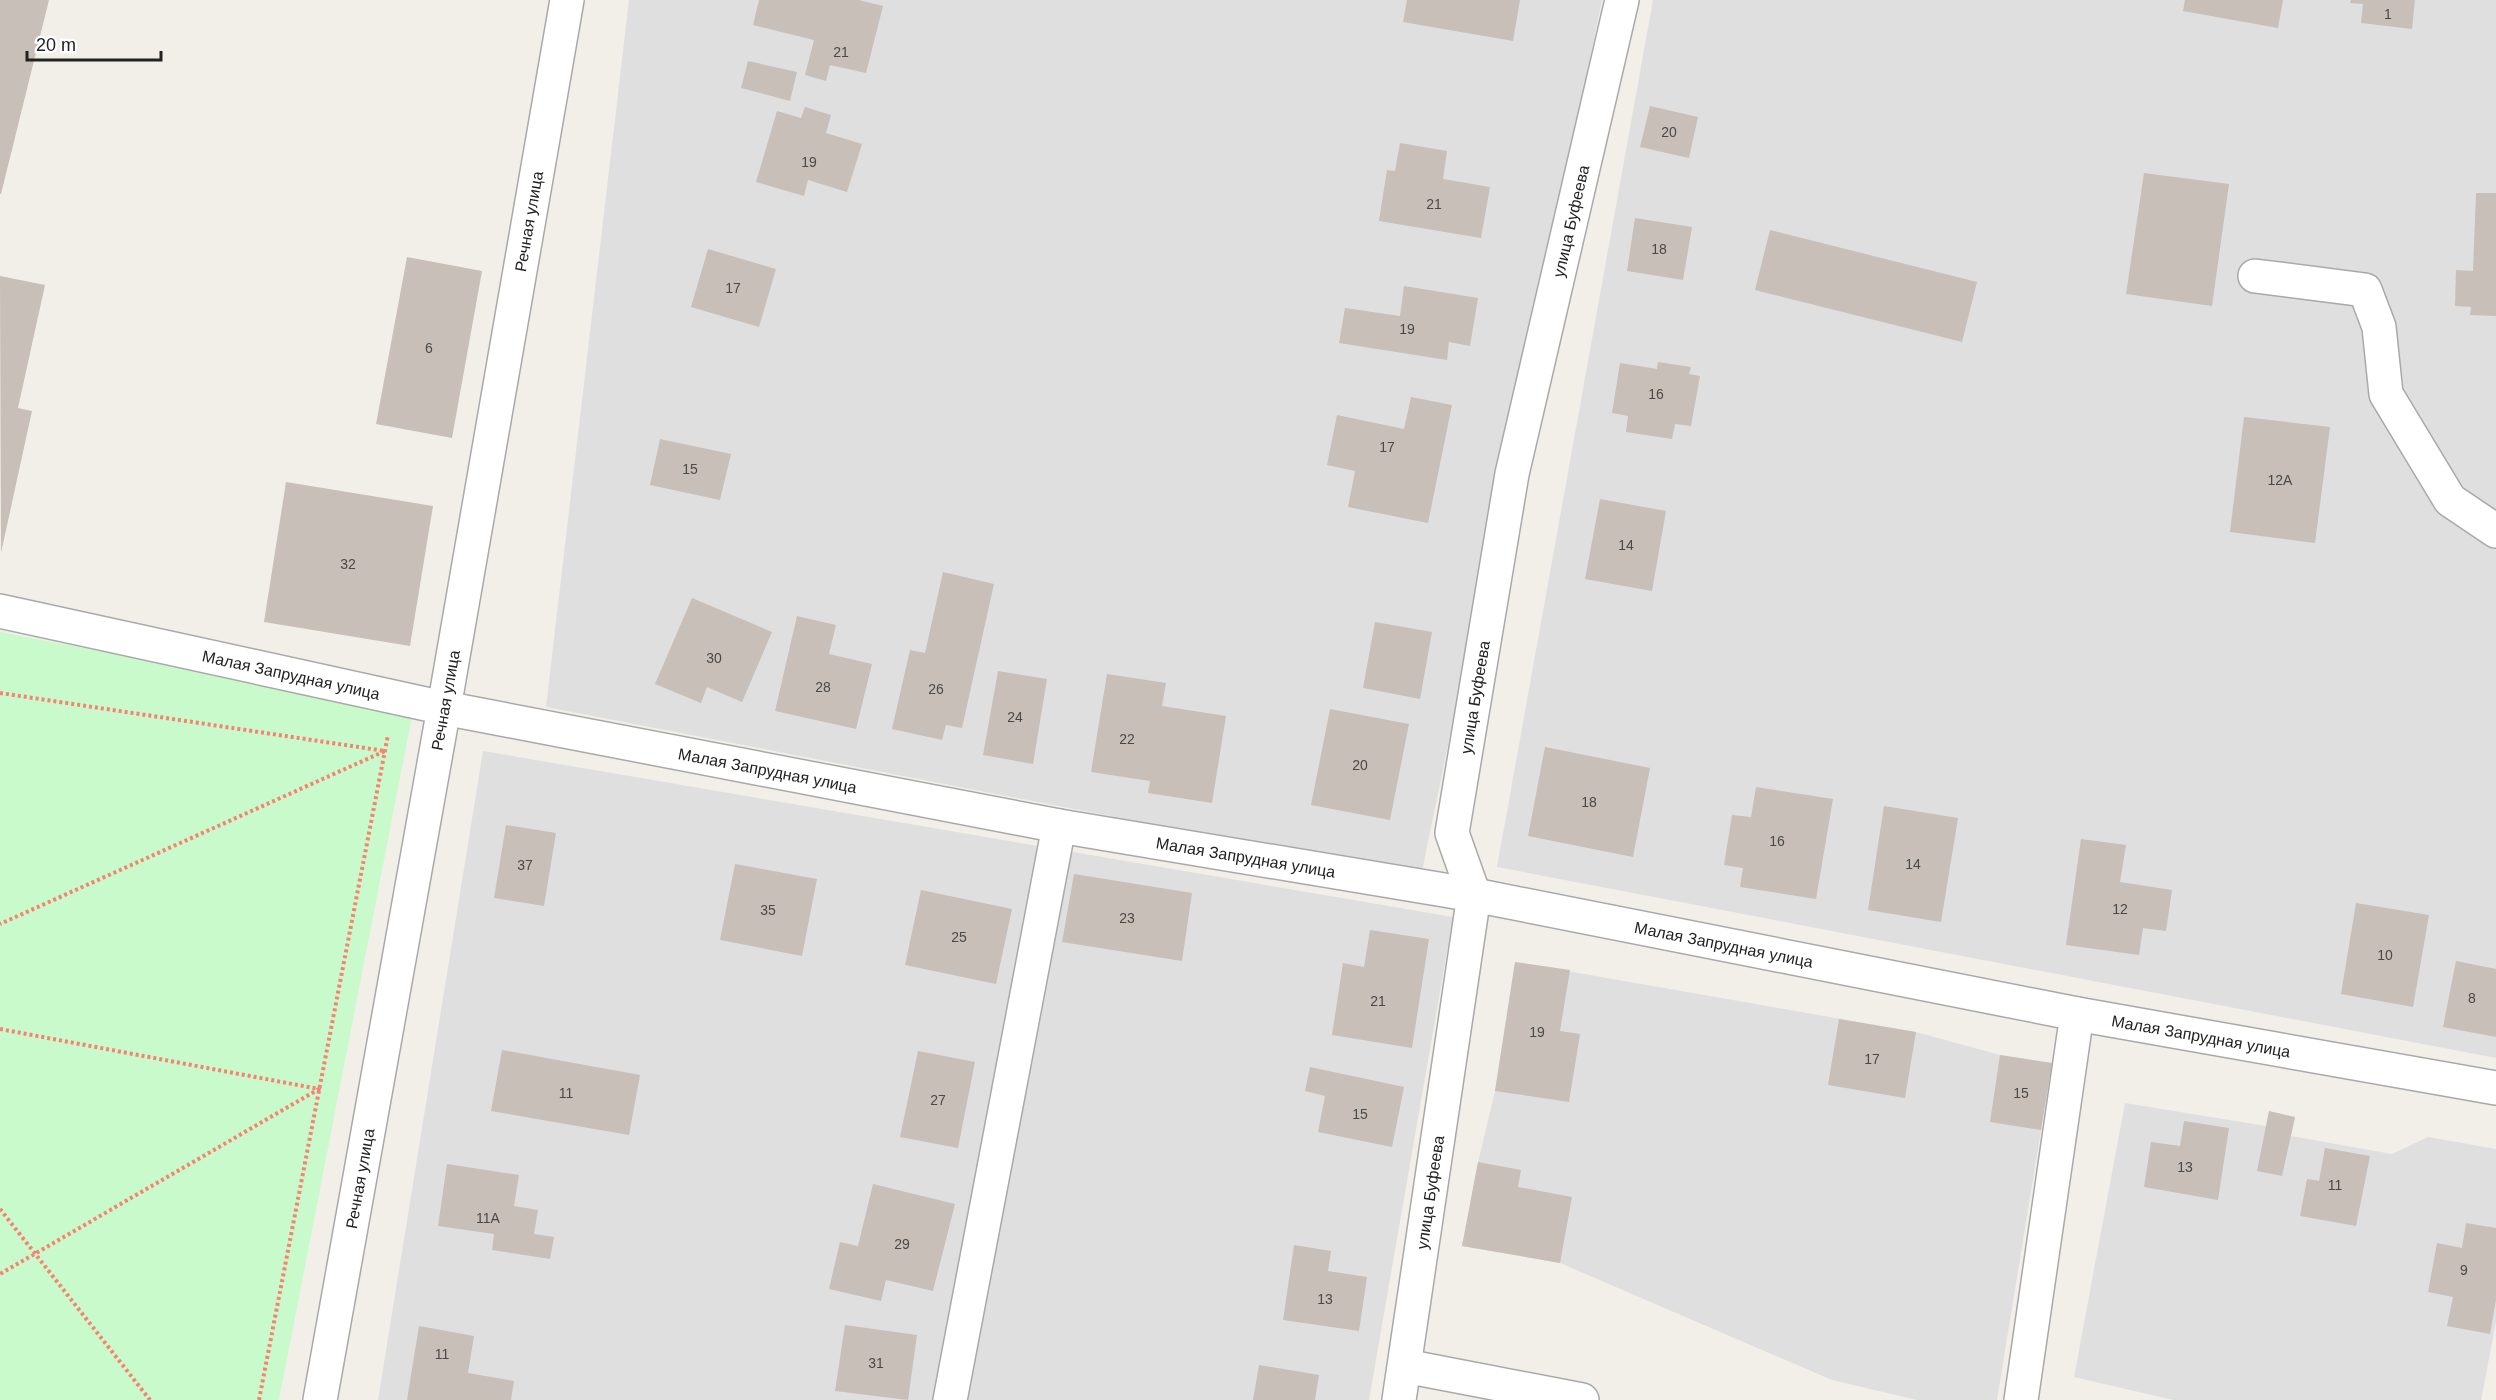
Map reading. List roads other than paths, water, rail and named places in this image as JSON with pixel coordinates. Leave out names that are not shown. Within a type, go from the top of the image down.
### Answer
[{"type":"street","name":"Речная улица","points":[[320,1400],[444,708],[567,0]]},
{"type":"street","name":"улица Буфеева","points":[[1399,1400],[1474,894],[1452,833],[1512,474],[1622,0]]},
{"type":"street","points":[[2255,276],[2364,290],[2379,327],[2386,394],[2450,500],[2496,531]]},
{"type":"street","name":"Малая Запрудная улица","points":[[0,611],[444,708],[1059,826],[1474,894],[2077,1014],[2496,1088]]},
{"type":"street","points":[[950,1400],[1059,826]]},
{"type":"street","points":[[2021,1400],[2077,1014]]},
{"type":"street","points":[[1405,1366],[1582,1400]]}]
